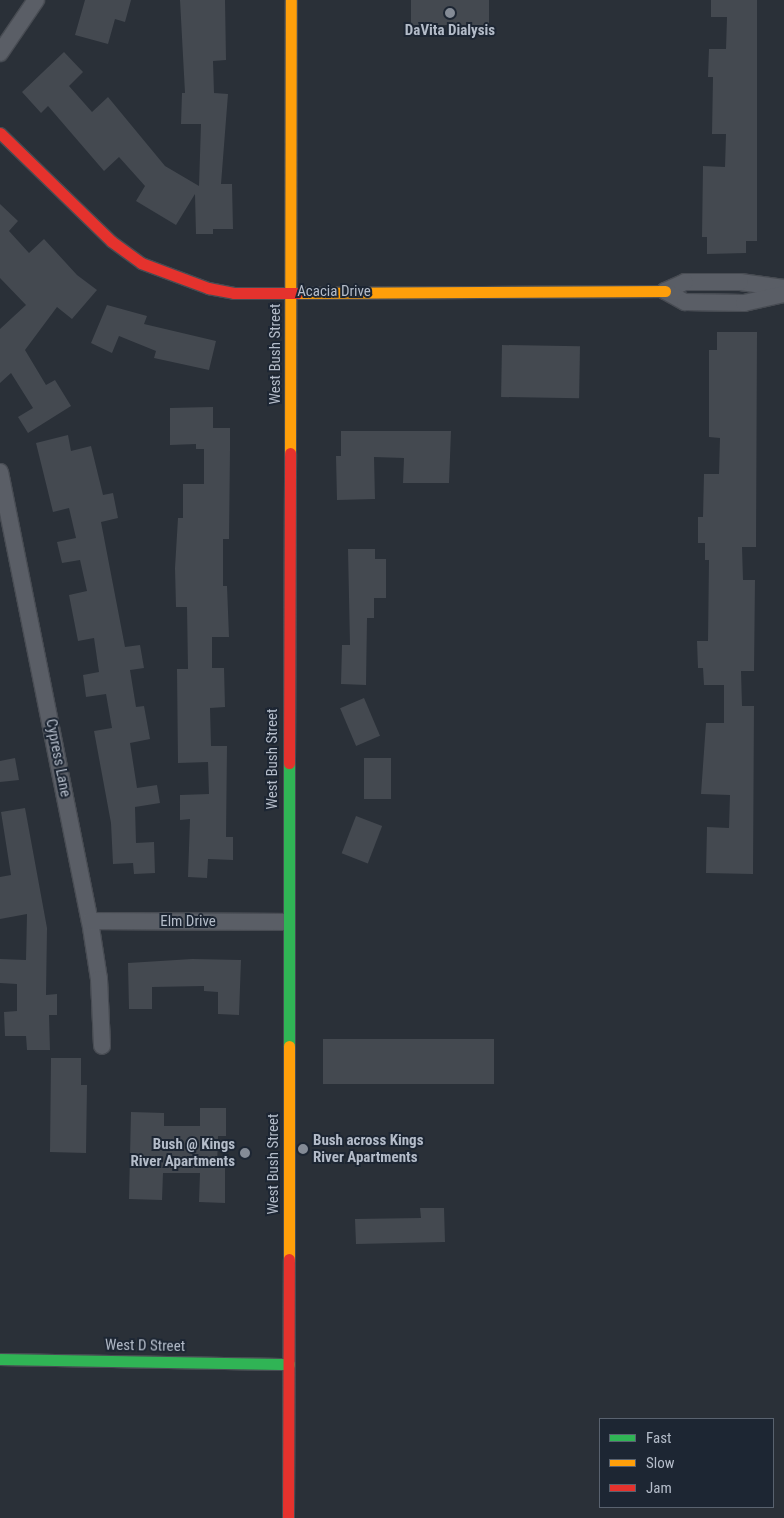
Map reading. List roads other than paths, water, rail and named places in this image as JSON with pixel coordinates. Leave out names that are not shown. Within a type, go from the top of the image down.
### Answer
[{"type":"main road","name":"West Bush Street","points":[[288,1518],[287,922],[291,0]]},
{"type":"main road","name":"Acacia Drive","points":[[0,133],[111,241],[141,263],[208,288],[234,293],[665,290]]},
{"type":"main road","name":"West D Street","points":[[0,1359],[289,1364]]},
{"type":"street","points":[[0,52],[36,0]]},
{"type":"street","name":"Acacia Drive","points":[[665,290],[685,282],[740,282],[784,288]]},
{"type":"street","name":"Acacia Drive","points":[[665,290],[685,302],[744,302],[784,294]]},
{"type":"street","name":"Cypress Lane","points":[[0,472],[90,921],[99,979],[102,1046]]},
{"type":"street","name":"Elm Drive","points":[[90,921],[287,922]]},
{"type":"place","name":"DaVita Dialysis","points":[[450,13]]},
{"type":"place","name":"Bush across Kings River Apartments","points":[[303,1149]]},
{"type":"place","name":"Bush @ Kings River Apartments","points":[[245,1153]]}]
